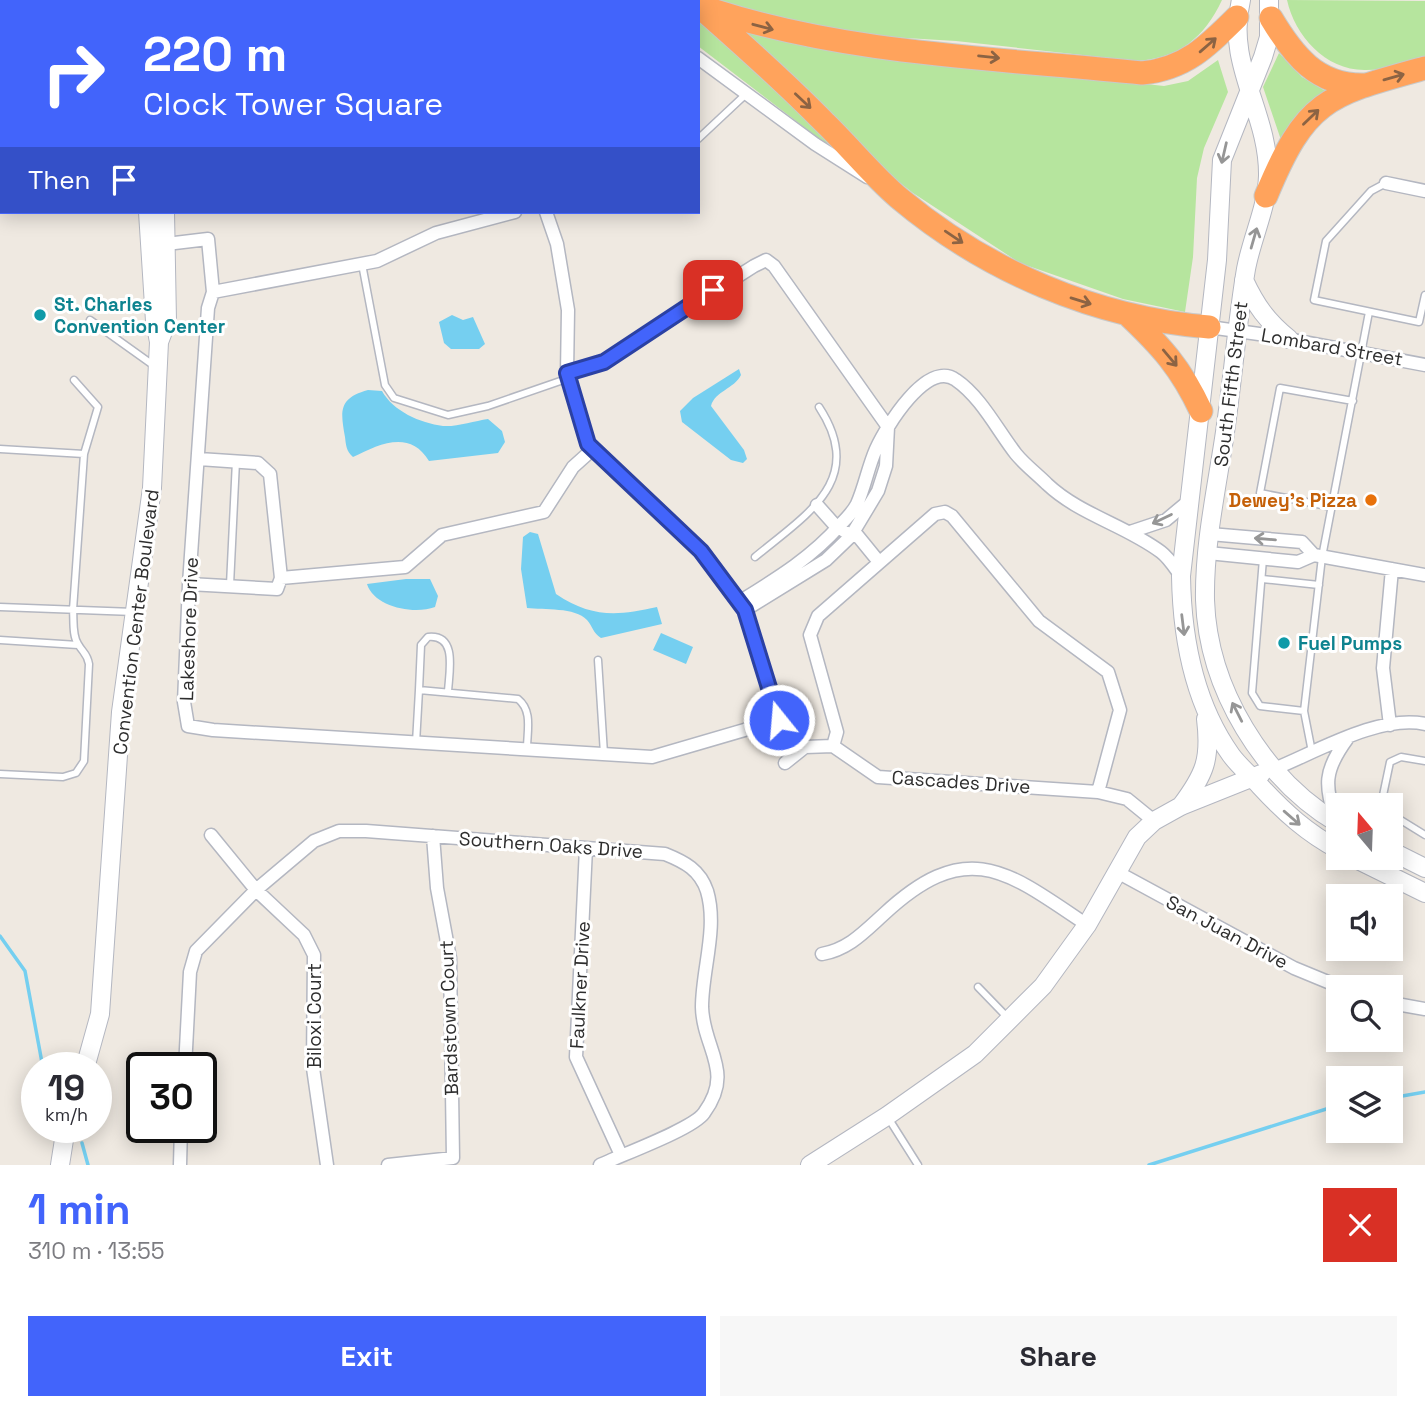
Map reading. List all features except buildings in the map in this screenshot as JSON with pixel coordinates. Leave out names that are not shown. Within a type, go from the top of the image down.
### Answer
[{"type":"highway","points":[[700,7],[762,27],[828,41],[1142,73],[1175,67],[1187,61],[1206,48],[1239,8]]},
{"type":"highway","points":[[700,8],[813,111],[898,197],[956,239],[1021,277],[1073,299],[1127,314],[1209,327]]},
{"type":"highway","points":[[1270,9],[1306,67],[1347,85],[1364,85]]},
{"type":"highway","points":[[1266,196],[1285,150],[1311,115],[1328,102],[1364,85],[1425,68]]},
{"type":"highway","points":[[1127,314],[1171,356],[1184,376],[1200,411]]},
{"type":"main road","name":"South Fifth Street","points":[[1239,8],[1236,43],[1266,149],[1266,196],[1244,280],[1210,534],[1205,601],[1209,633],[1223,686],[1248,734],[1274,769],[1326,815]]},
{"type":"main road","name":"South Fifth Street","points":[[1270,9],[1263,57],[1222,160],[1219,229],[1181,576],[1182,618],[1188,652],[1204,701],[1231,755],[1291,820],[1326,842]]},
{"type":"main road","name":"Convention Center Boulevard","points":[[149,214],[159,245]]},
{"type":"main road","name":"Convention Center Boulevard","points":[[89,1052],[100,1014],[121,712],[152,488],[159,341],[155,321],[159,245],[165,214]]},
{"type":"main road","points":[[1244,280],[1255,306],[1268,322],[1289,339]]},
{"type":"main road","points":[[1190,499],[1208,553]]},
{"type":"main road","points":[[1181,806],[1201,780],[1207,761],[1210,747],[1204,701]]},
{"type":"main road","points":[[810,1165],[887,1116],[975,1054],[1043,986],[1087,925],[1137,837],[1154,821],[1181,806],[1274,769]]},
{"type":"main road","points":[[1404,858],[1425,868]]},
{"type":"main road","points":[[1378,870],[1425,893]]},
{"type":"main road","points":[[60,1165],[63,1143]]},
{"type":"street","points":[[700,60],[746,95],[898,197]]},
{"type":"street","points":[[1386,183],[1425,191]]},
{"type":"street","points":[[213,292],[377,261],[436,233],[507,214]]},
{"type":"street","points":[[547,214],[557,244],[568,310],[568,375],[588,444],[701,551],[742,606],[779,720],[805,747]]},
{"type":"street","name":"Lakeshore Drive","points":[[159,245],[208,239],[213,292],[208,308],[189,584],[184,702],[188,726],[213,730],[652,757],[779,720]]},
{"type":"street","points":[[568,375],[604,362],[673,315],[766,260],[774,266],[888,427],[886,466],[865,516],[851,536],[826,560],[742,606]]},
{"type":"street","name":"Lombard Street","points":[[1209,327],[1425,365]]},
{"type":"street","points":[[742,606],[780,578],[839,527],[855,508],[869,478],[875,452],[888,427],[917,390],[934,376],[944,375],[955,379],[1019,458],[1055,492],[1098,519],[1130,532],[1163,554],[1181,576]]},
{"type":"street","points":[[281,578],[405,567],[442,535],[544,512],[573,467],[593,449]]},
{"type":"street","points":[[189,584],[277,589],[281,578],[270,474],[258,463],[199,459]]},
{"type":"street","points":[[1130,532],[1166,520],[1190,499]]},
{"type":"street","points":[[817,505],[839,527],[851,536],[857,536],[879,562]]},
{"type":"street","points":[[785,763],[805,747],[833,746],[837,732],[810,635],[818,617],[935,514],[945,512],[952,516],[1039,621],[1108,673],[1120,710],[1098,792]]},
{"type":"street","points":[[1210,534],[1302,542],[1318,556]]},
{"type":"street","points":[[1208,553],[1298,562],[1318,556],[1425,575]]},
{"type":"street","points":[[1390,725],[1383,667],[1392,569]]},
{"type":"street","points":[[1274,769],[1390,725],[1413,721],[1425,724]]},
{"type":"street","points":[[1327,793],[1325,785],[1332,759],[1348,739]]},
{"type":"street","name":"Cascades Drive","points":[[833,746],[878,777],[1098,792],[1127,799],[1154,821]]},
{"type":"street","name":"Southern Oaks Drive","points":[[186,1052],[191,960],[196,951],[256,890],[326,834],[339,831],[433,836],[665,854],[682,860],[696,870],[706,889],[711,910],[702,1008],[706,1036],[717,1055],[718,1087],[703,1115],[600,1165]]},
{"type":"street","name":"Biloxi Court","points":[[211,835],[256,890],[304,935],[314,955],[313,1068],[327,1165]]},
{"type":"street","name":"Bardstown Court","points":[[388,1165],[453,1158],[450,958],[437,888],[433,836]]},
{"type":"street","name":"Faulkner Drive","points":[[586,848],[576,1057],[621,1155]]},
{"type":"street","points":[[822,954],[839,951],[854,942],[910,890],[926,879],[954,870],[987,869],[1010,875],[1087,925]]},
{"type":"street","name":"San Juan Drive","points":[[1117,872],[1294,968],[1326,981]]},
{"type":"street","points":[[1403,1005],[1425,1009]]},
{"type":"street","points":[[180,1165],[181,1143]]},
{"type":"lane","points":[[700,137],[746,95]]},
{"type":"lane","points":[[1386,183],[1371,191],[1326,241],[1314,300],[1419,323],[1425,295]]},
{"type":"lane","points":[[362,264],[385,385],[394,398],[448,415],[488,406],[568,375]]},
{"type":"lane","points":[[1313,754],[1304,710],[1319,585],[1318,556],[1332,507],[1369,312]]},
{"type":"lane","points":[[90,320],[158,368]]},
{"type":"lane","points":[[0,774],[63,777],[76,773],[84,761],[89,664],[87,653],[78,645],[74,633],[73,610],[84,454],[98,407],[74,380]]},
{"type":"lane","points":[[1332,507],[1260,493],[1280,388],[1353,401]]},
{"type":"lane","points":[[755,557],[817,505],[831,487],[837,459],[833,432],[819,407]]},
{"type":"lane","points":[[0,449],[84,454]]},
{"type":"lane","points":[[230,586],[236,461]]},
{"type":"lane","points":[[1263,559],[1252,693],[1260,706],[1304,710]]},
{"type":"lane","points":[[1262,579],[1319,585]]},
{"type":"lane","points":[[0,607],[136,612]]},
{"type":"lane","points":[[416,743],[421,645],[428,637],[439,636],[447,641],[448,692]]},
{"type":"lane","points":[[0,640],[78,645]]},
{"type":"lane","points":[[598,660],[604,754]]},
{"type":"lane","points":[[419,690],[518,699],[526,705],[528,713],[527,749]]},
{"type":"lane","points":[[1384,793],[1390,762],[1401,757],[1425,761]]},
{"type":"lane","points":[[1404,822],[1425,835]]},
{"type":"lane","points":[[978,987],[1009,1019]]},
{"type":"lane","points":[[887,1116],[918,1165]]},
{"type":"green space","points":[[714,0],[1222,0],[1207,25],[1188,44],[1165,56],[1137,61],[956,41],[823,33]]},
{"type":"green space","points":[[1287,0],[1425,1],[1425,58],[1373,70],[1351,69],[1338,65],[1314,49],[1305,38]]},
{"type":"green space","points":[[700,22],[732,47],[829,141],[826,144],[700,48]]},
{"type":"green space","points":[[731,26],[808,47],[1164,86],[1188,81],[1218,60],[1228,92],[1204,148],[1197,178],[1193,257],[1185,312],[1123,299],[1020,263],[913,193],[866,156]]},
{"type":"green space","points":[[1279,53],[1302,77],[1327,92],[1281,140],[1263,87]]},
{"type":"water","points":[[452,315],[463,320],[473,317],[485,344],[479,349],[451,349],[444,343],[439,322]]},
{"type":"water","points":[[739,369],[741,375],[738,380],[716,397],[711,406],[744,450],[747,459],[743,463],[731,460],[682,422],[680,411],[693,398]]},
{"type":"water","points":[[368,390],[382,391],[400,410],[416,419],[434,424],[454,426],[488,419],[502,431],[505,442],[498,453],[429,461],[413,445],[403,442],[383,444],[353,457],[346,445],[342,412],[351,397]]},
{"type":"water","points":[[530,532],[538,534],[556,594],[581,607],[605,613],[657,607],[662,624],[601,638],[587,620],[575,613],[527,608],[521,569],[523,537]]},
{"type":"water","points":[[430,579],[438,596],[435,607],[416,610],[396,607],[378,598],[367,584]]},
{"type":"water","points":[[661,633],[693,647],[686,664],[653,650]]},
{"type":"waterway","points":[[0,936],[25,971],[40,1052]]},
{"type":"waterway","points":[[1403,1096],[1425,1092]]},
{"type":"waterway","points":[[1149,1165],[1326,1109]]},
{"type":"waterway","points":[[82,1143],[88,1165]]},
{"type":"place","name":"St. Charles Convention Center","points":[[40,315]]},
{"type":"place","name":"Dewey's Pizza","points":[[1371,500]]},
{"type":"place","name":"Fuel Pumps","points":[[1284,643]]},
{"type":"route","points":[[713,290],[604,362],[567,373],[588,444],[701,551],[745,610],[779,720]]}]
